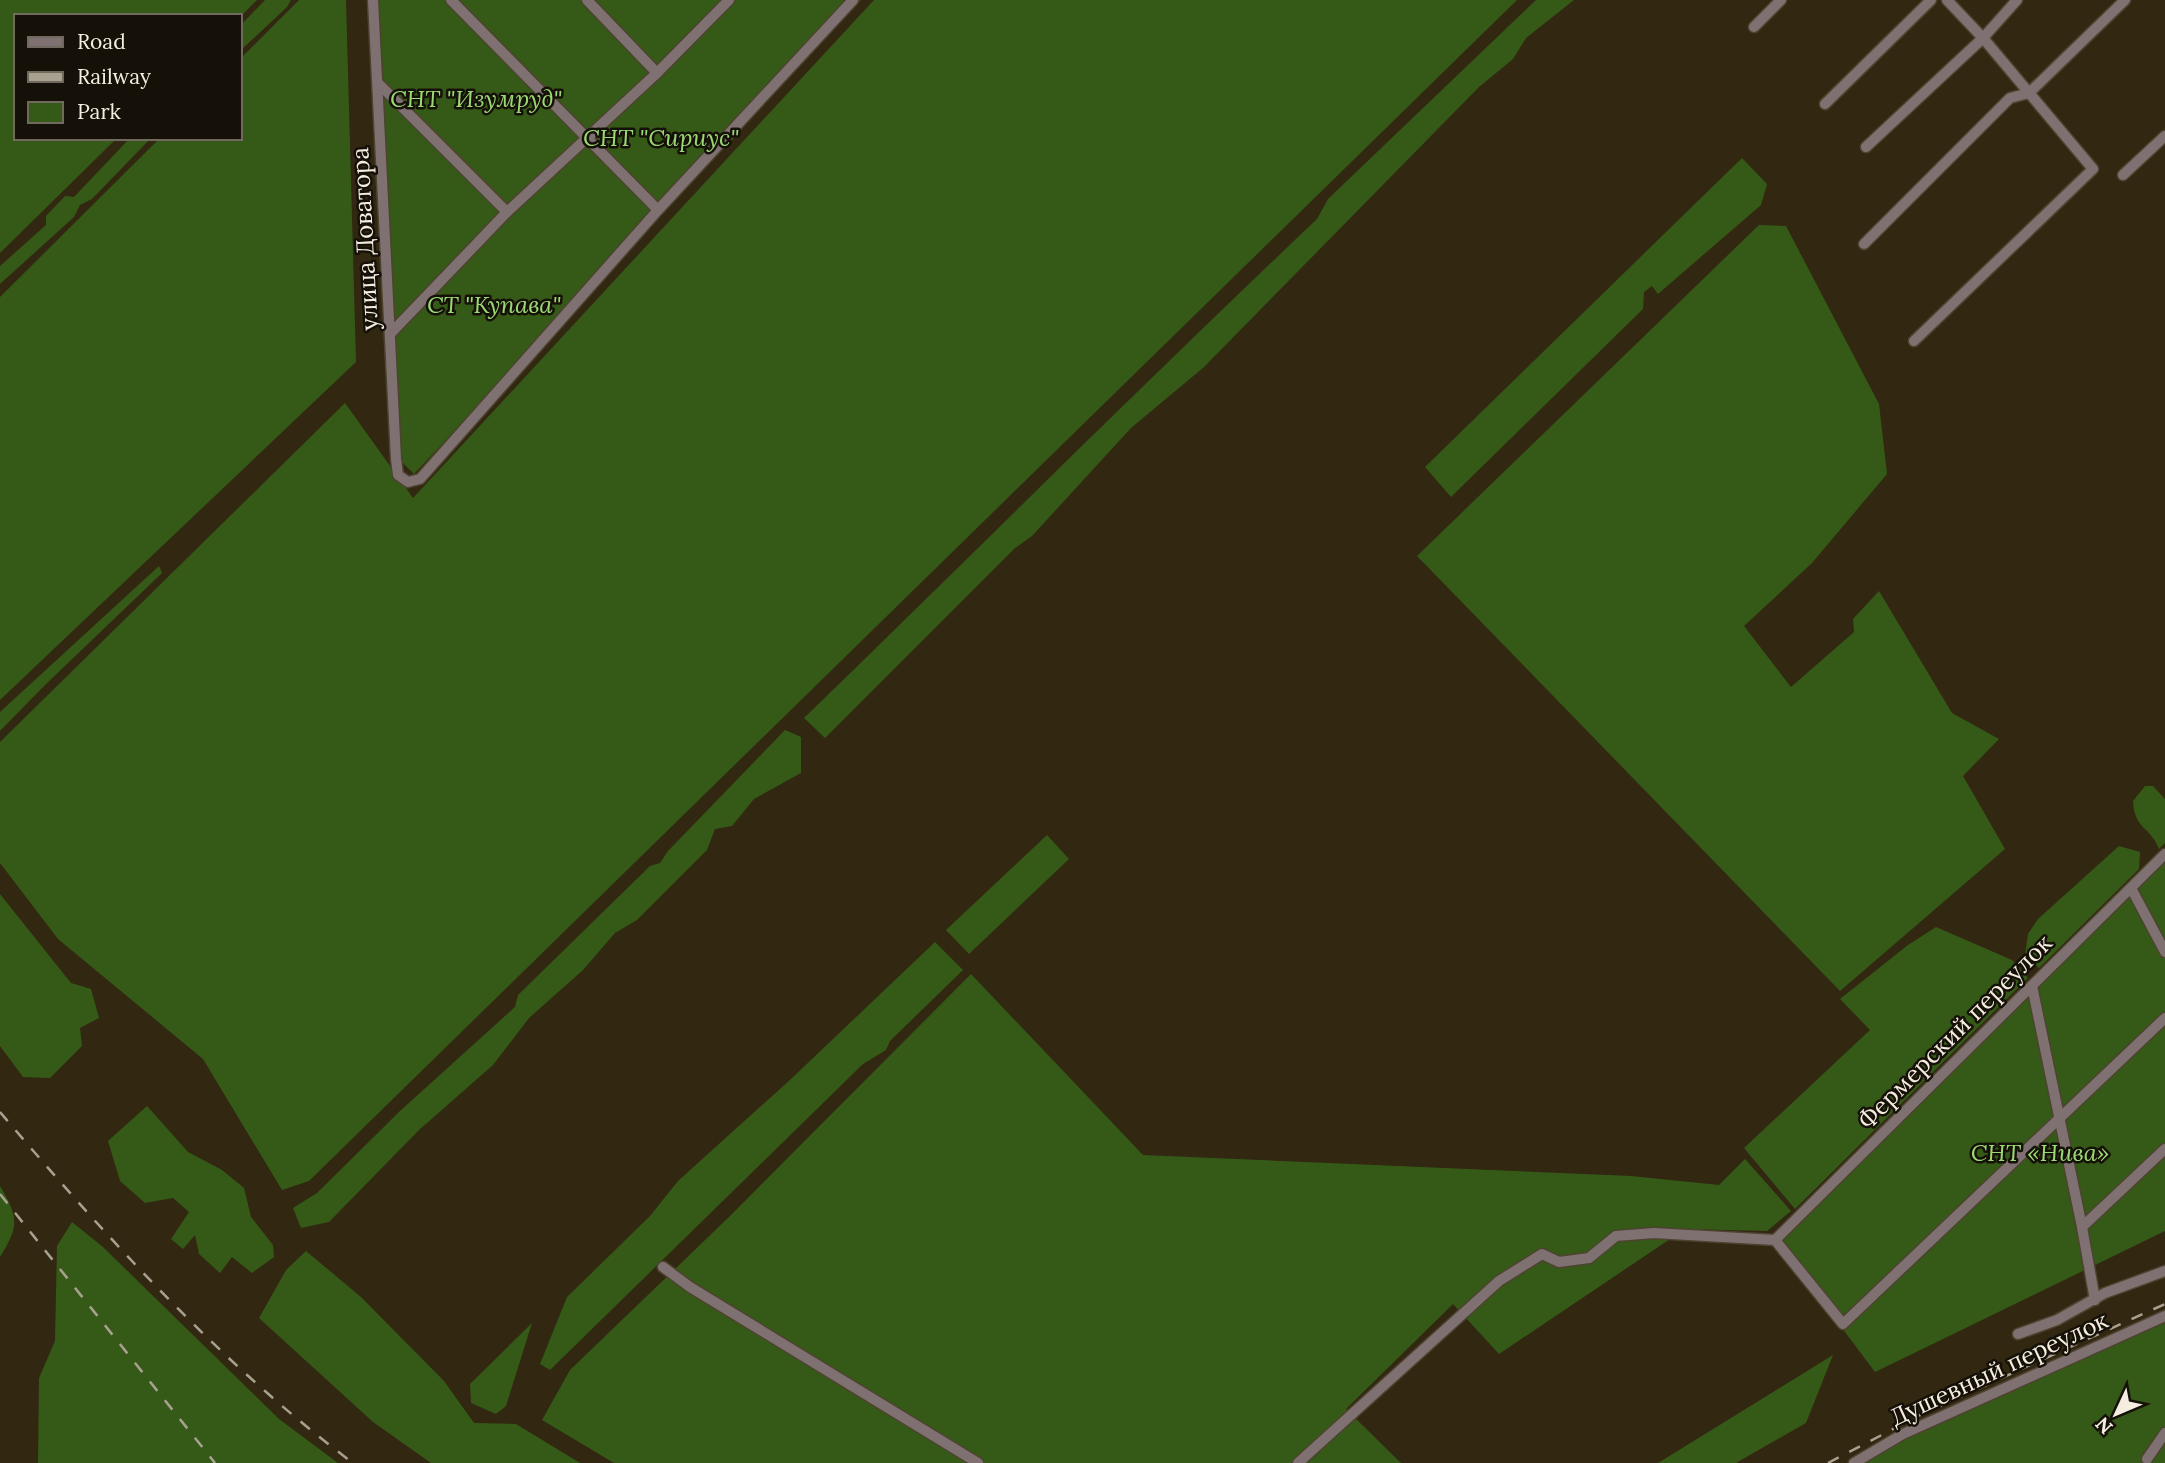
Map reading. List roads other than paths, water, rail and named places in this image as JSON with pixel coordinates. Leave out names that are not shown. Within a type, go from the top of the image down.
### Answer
[{"type":"street","name":"улица Доватора","points":[[373,0],[398,475],[408,482],[420,480],[658,210]]},
{"type":"street","points":[[451,0],[658,210],[853,0]]},
{"type":"street","points":[[587,0],[657,73]]},
{"type":"street","points":[[1754,27],[1781,0]]},
{"type":"street","points":[[1825,104],[1931,0]]},
{"type":"street","points":[[1914,341],[2093,169],[1983,38],[1947,0]]},
{"type":"street","points":[[1866,147],[1983,38],[2017,0]]},
{"type":"street","points":[[1864,244],[2010,98],[2029,93],[2125,0]]},
{"type":"street","points":[[391,333],[507,212],[657,73],[722,2]]},
{"type":"street","points":[[377,82],[507,212]]},
{"type":"street","points":[[2123,175],[2165,136]]},
{"type":"street","name":"Фермерский переулок","points":[[1775,1240],[2165,854]]},
{"type":"street","points":[[2131,888],[2165,952]]},
{"type":"street","points":[[2032,986],[2095,1300]]},
{"type":"street","points":[[1298,1463],[1499,1281],[1542,1254],[1559,1262],[1589,1258],[1616,1236],[1654,1233],[1775,1240],[1843,1324],[2165,1018]]},
{"type":"street","points":[[2082,1227],[2165,1149]]},
{"type":"street","points":[[663,1267],[701,1294],[978,1463]]},
{"type":"street","points":[[2018,1334],[2057,1320],[2105,1293],[2165,1272]]},
{"type":"street","name":"Душевный переулок","points":[[1854,1463],[1903,1434],[2165,1316]]},
{"type":"street","points":[[2147,1459],[2165,1433]]},
{"type":"railway","points":[[0,1112],[167,1298],[257,1384],[353,1463]]},
{"type":"railway","points":[[0,1194],[215,1463]]},
{"type":"railway","points":[[1828,1463],[1920,1415],[2165,1304]]},
{"type":"park label","name":"СНТ \"Изумруд\"","points":[[476,99]]},
{"type":"park label","name":"СНТ \"Сириус\"","points":[[661,138]]},
{"type":"park label","name":"СТ \"Купава\"","points":[[494,305]]},
{"type":"park label","name":"СНТ «Нива»","points":[[2040,1153]]}]
